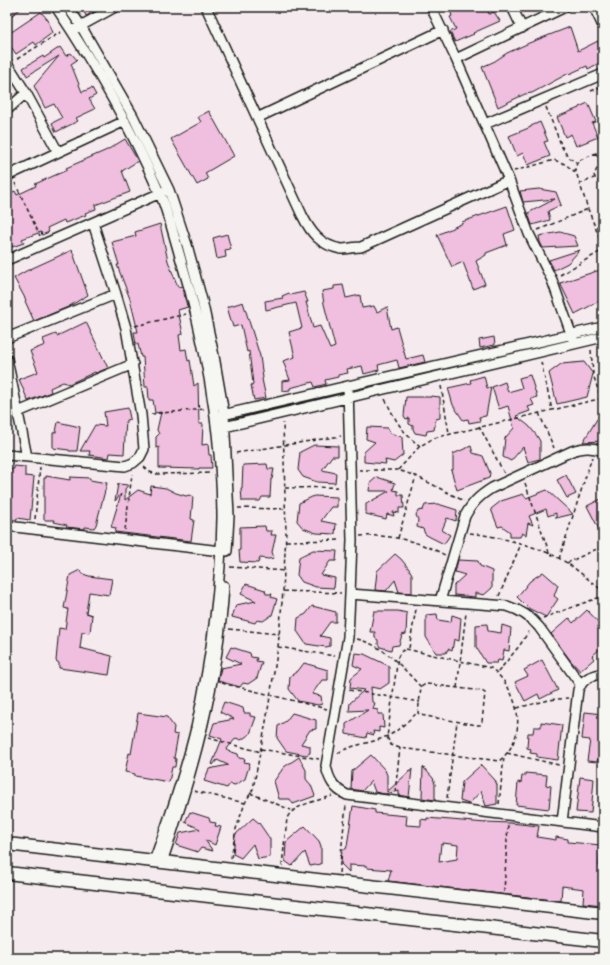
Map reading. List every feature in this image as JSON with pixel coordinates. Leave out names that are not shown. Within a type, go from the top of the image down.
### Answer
[{"type":"street","points":[[56,7],[74,28],[133,116],[187,245],[202,300],[214,356],[217,413]]},
{"type":"street","points":[[68,7],[74,28],[165,192],[195,312],[226,454],[228,508],[226,567],[220,628],[212,681],[201,736],[186,789],[158,862]]},
{"type":"street","points":[[74,28],[114,7]]},
{"type":"street","points":[[206,7],[310,231],[324,243],[342,249],[361,247],[508,177]]},
{"type":"street","points":[[431,7],[443,30],[508,177],[529,234],[552,280],[575,344]]},
{"type":"street","points":[[512,7],[522,28]]},
{"type":"street","points":[[456,60],[565,7]]},
{"type":"street","points":[[594,7],[603,26]]},
{"type":"street","points":[[257,118],[443,30]]},
{"type":"street","points":[[8,64],[26,93],[58,152]]},
{"type":"street","points":[[485,124],[603,74]]},
{"type":"street","points":[[7,110],[26,93]]},
{"type":"street","points":[[9,175],[125,122]]},
{"type":"street","points":[[7,260],[165,192]]},
{"type":"street","points":[[7,455],[125,466],[137,460],[144,448],[141,415],[126,328],[93,223]]},
{"type":"street","points":[[7,338],[116,294]]},
{"type":"street","points":[[217,413],[348,386],[603,327]]},
{"type":"street","points":[[221,428],[603,337]]},
{"type":"street","points":[[7,359],[27,457]]},
{"type":"street","points":[[18,412],[133,364]]},
{"type":"street","points":[[348,386],[352,538],[348,637],[326,766],[328,777],[334,786],[344,794],[603,827]]},
{"type":"street","points":[[158,862],[199,715],[212,641],[221,551],[221,428]]},
{"type":"street","points":[[440,601],[465,516],[471,504],[480,495],[508,480],[572,451],[583,448],[599,449]]},
{"type":"street","points":[[7,526],[221,551]]},
{"type":"street","points":[[350,594],[507,606],[516,609],[534,620],[580,684]]},
{"type":"street","points":[[562,822],[580,684],[591,676],[603,673]]},
{"type":"street","points":[[8,845],[603,913]]},
{"type":"street","points":[[7,873],[603,941]]},
{"type":"path","points":[[8,64],[74,28]]},
{"type":"path","points":[[592,91],[603,86]]},
{"type":"path","points":[[542,100],[562,147],[568,157],[577,163]]},
{"type":"path","points":[[603,150],[580,160],[575,169],[579,184],[603,247]]},
{"type":"path","points":[[594,178],[596,169],[602,166],[596,153]]},
{"type":"path","points":[[508,177],[554,160],[565,164],[575,172]]},
{"type":"path","points":[[9,175],[44,244]]},
{"type":"path","points":[[579,184],[594,178]]},
{"type":"path","points":[[594,178],[603,184]]},
{"type":"path","points":[[529,234],[588,209]]},
{"type":"path","points":[[596,227],[603,225]]},
{"type":"path","points":[[552,280],[603,250]]},
{"type":"path","points":[[126,328],[195,312]]},
{"type":"path","points":[[398,470],[420,446],[434,438],[479,426],[602,399],[593,374],[590,340]]},
{"type":"path","points":[[539,352],[552,410]]},
{"type":"path","points":[[439,376],[449,433]]},
{"type":"path","points":[[380,390],[401,429],[420,446]]},
{"type":"path","points":[[141,415],[217,413]]},
{"type":"path","points":[[230,870],[234,836],[245,803],[253,789],[261,752],[278,647],[285,571],[286,541],[282,413]]},
{"type":"path","points":[[539,413],[557,458]]},
{"type":"path","points":[[479,426],[508,480]]},
{"type":"path","points":[[226,454],[349,434]]},
{"type":"path","points":[[559,559],[599,449]]},
{"type":"path","points":[[34,529],[41,458]]},
{"type":"path","points":[[124,540],[137,460],[150,472],[156,474],[220,473]]},
{"type":"path","points":[[350,471],[398,470],[416,476],[471,504]]},
{"type":"path","points":[[522,474],[550,555]]},
{"type":"path","points":[[398,538],[416,476]]},
{"type":"path","points":[[285,488],[351,486]]},
{"type":"path","points":[[228,508],[286,509]]},
{"type":"path","points":[[460,531],[491,536],[521,544],[550,555],[566,563],[603,591]]},
{"type":"path","points":[[286,541],[383,536],[398,538],[426,546],[452,559]]},
{"type":"path","points":[[495,605],[521,544]]},
{"type":"path","points":[[566,563],[603,546]]},
{"type":"path","points":[[226,567],[285,571]]},
{"type":"path","points":[[283,591],[350,594]]},
{"type":"path","points":[[497,673],[520,645],[534,620],[603,596]]},
{"type":"path","points":[[409,649],[418,599]]},
{"type":"path","points":[[457,688],[468,603]]},
{"type":"path","points":[[220,628],[279,634]]},
{"type":"path","points":[[261,749],[328,760],[344,750],[387,737],[418,713],[421,687],[382,649],[363,641],[348,637]]},
{"type":"path","points":[[278,647],[344,657]]},
{"type":"path","points":[[406,649],[409,649],[491,668],[506,683],[513,695],[517,708],[516,731],[513,743],[507,753],[499,761],[400,748],[391,745],[387,737],[398,654],[406,649]]},
{"type":"path","points":[[212,681],[336,711]]},
{"type":"path","points":[[418,713],[423,716],[480,725],[482,722],[485,697],[485,693],[482,691],[427,684],[421,687]]},
{"type":"path","points":[[339,689],[420,702]]},
{"type":"path","points":[[517,708],[549,700],[577,698]]},
{"type":"path","points":[[446,808],[457,721]]},
{"type":"path","points":[[201,736],[261,752]]},
{"type":"path","points":[[394,801],[400,748]]},
{"type":"path","points":[[507,753],[569,767]]},
{"type":"path","points":[[498,814],[504,756]]},
{"type":"path","points":[[186,789],[245,803]]},
{"type":"path","points":[[250,793],[292,810]]},
{"type":"path","points":[[281,876],[287,818],[292,810],[344,794],[338,882]]},
{"type":"path","points":[[504,902],[508,815]]},
{"type":"building","points":[[7,7],[23,7],[7,19]]},
{"type":"building","points":[[82,7],[103,7],[86,16]]},
{"type":"building","points":[[449,7],[465,7],[466,10],[473,7],[486,7],[489,14],[494,12],[500,21],[455,42],[450,32],[456,29],[450,17],[452,16]]},
{"type":"building","points":[[41,12],[48,20],[52,33],[36,45],[34,42],[16,54],[7,41],[7,35]]},
{"type":"building","points":[[570,27],[578,51],[598,41],[603,61],[588,69],[587,66],[569,73],[532,93],[525,94],[498,107],[482,67],[529,43]]},
{"type":"building","points":[[60,47],[66,56],[71,53],[77,60],[71,64],[82,92],[92,88],[96,95],[89,99],[95,109],[76,118],[78,121],[56,132],[52,123],[62,118],[54,104],[45,108],[34,86],[59,56],[27,76],[23,68],[43,56],[44,58]]},
{"type":"building","points":[[588,103],[596,122],[592,123],[598,137],[576,146],[571,134],[565,137],[557,117]]},
{"type":"building","points":[[209,111],[234,156],[205,173],[208,179],[197,185],[171,139],[201,122],[198,117]]},
{"type":"building","points":[[540,122],[548,141],[544,142],[550,156],[528,165],[523,153],[517,156],[509,136]]},
{"type":"building","points":[[125,139],[138,161],[122,171],[130,192],[95,205],[96,209],[85,213],[86,215],[65,223],[64,220],[47,228],[49,232],[42,235],[41,232],[22,239],[24,243],[7,247],[7,195],[15,191],[17,195],[36,186],[35,184],[67,170],[66,168],[107,150]]},
{"type":"building","points":[[539,189],[556,192],[561,205],[548,211],[550,220],[532,225],[528,213],[555,199],[523,202],[520,191]]},
{"type":"building","points":[[507,206],[515,230],[504,234],[507,245],[486,253],[486,255],[476,261],[485,284],[473,289],[463,262],[452,267],[437,235],[463,223],[462,222]]},
{"type":"building","points":[[160,224],[168,261],[178,287],[182,286],[188,307],[178,310],[183,334],[179,335],[181,350],[186,349],[188,361],[190,360],[194,386],[198,383],[199,424],[203,424],[202,445],[208,444],[212,468],[159,468],[159,447],[156,448],[156,437],[159,434],[157,430],[161,412],[155,413],[153,400],[149,400],[148,387],[145,387],[143,357],[141,357],[138,344],[136,345],[134,332],[138,332],[130,299],[117,265],[119,265],[112,242],[136,236],[135,232]]},
{"type":"building","points":[[560,232],[574,236],[578,246],[543,248],[539,236]]},
{"type":"building","points":[[227,234],[231,249],[225,250],[226,257],[217,259],[213,238]]},
{"type":"building","points":[[72,250],[88,295],[68,307],[34,321],[25,301],[26,300],[14,278]]},
{"type":"building","points":[[580,250],[568,263],[554,270],[549,260]]},
{"type":"building","points":[[603,269],[603,299],[575,314],[560,283]]},
{"type":"building","points":[[343,285],[346,298],[360,295],[362,308],[374,306],[377,312],[387,307],[391,329],[397,327],[406,359],[423,355],[425,362],[399,368],[397,360],[378,365],[379,370],[364,374],[362,366],[347,369],[348,373],[325,380],[326,384],[315,387],[313,382],[290,388],[290,390],[282,391],[282,381],[290,380],[283,361],[295,357],[289,332],[302,328],[296,303],[266,310],[265,301],[283,298],[282,296],[289,293],[290,295],[304,292],[308,302],[306,302],[313,328],[320,326],[330,349],[335,347],[322,291],[334,289],[334,286]]},
{"type":"building","points":[[243,302],[260,356],[262,379],[266,398],[254,400],[251,385],[253,384],[249,351],[247,352],[241,325],[233,327],[227,307]]},
{"type":"building","points":[[86,322],[108,368],[96,373],[95,372],[69,384],[63,382],[50,388],[51,392],[28,401],[19,379],[38,372],[30,351],[45,345],[43,339],[56,334],[57,336]]},
{"type":"building","points":[[494,337],[495,345],[480,348],[479,340]]},
{"type":"building","points":[[584,362],[593,374],[587,397],[557,404],[549,373],[561,364]]},
{"type":"building","points":[[530,375],[537,397],[531,399],[534,405],[528,407],[530,411],[516,416],[529,426],[540,441],[540,459],[528,462],[523,447],[511,461],[503,457],[505,438],[514,428],[508,406],[499,409],[492,387],[505,382],[508,392],[522,388],[519,378]]},
{"type":"building","points":[[484,376],[487,388],[491,387],[486,416],[479,417],[480,421],[469,423],[468,419],[463,420],[453,405],[448,388],[471,383],[470,380]]},
{"type":"building","points":[[406,397],[440,397],[440,418],[436,419],[434,430],[427,431],[426,435],[415,433],[413,426],[409,424],[409,418],[406,419],[404,416]]},
{"type":"building","points":[[128,408],[130,419],[126,420],[124,454],[110,453],[109,458],[89,455],[90,451],[80,451],[95,425],[106,426],[104,412]]},
{"type":"building","points":[[603,416],[603,441],[583,442],[597,419]]},
{"type":"building","points":[[58,422],[80,427],[77,451],[53,448],[53,433],[56,432]]},
{"type":"building","points":[[367,427],[388,428],[390,433],[402,437],[403,455],[394,462],[385,460],[386,464],[364,462],[364,452],[375,442],[366,439]]},
{"type":"building","points":[[314,445],[338,446],[338,456],[332,456],[322,470],[336,473],[335,483],[317,482],[303,477],[298,470],[300,452]]},
{"type":"building","points":[[471,446],[473,453],[483,456],[490,473],[489,478],[457,490],[451,470],[453,470],[453,454]]},
{"type":"building","points":[[267,464],[268,469],[274,469],[271,479],[270,497],[262,497],[260,501],[242,501],[241,488],[243,465]]},
{"type":"building","points":[[14,466],[25,467],[25,476],[34,477],[30,520],[17,518],[16,520],[7,519],[10,469],[14,469]]},
{"type":"building","points":[[566,475],[576,494],[567,498],[557,480]]},
{"type":"building","points":[[46,476],[70,480],[70,477],[90,478],[90,480],[107,483],[94,528],[85,527],[85,529],[66,527],[67,525],[54,522],[55,520],[44,520],[44,478],[46,478]]},
{"type":"building","points":[[377,477],[395,483],[393,490],[398,491],[398,495],[403,495],[404,508],[399,508],[399,513],[393,512],[394,516],[387,514],[386,519],[366,514],[366,504],[389,491],[369,491],[370,483]]},
{"type":"building","points":[[118,484],[128,485],[125,489],[125,500],[138,490],[150,494],[151,486],[166,488],[176,493],[193,497],[191,519],[194,520],[191,541],[115,532],[116,528],[111,527],[121,494],[115,501]]},
{"type":"building","points":[[547,490],[573,514],[556,518],[556,513],[548,516],[546,509],[529,516],[533,525],[528,523],[526,535],[522,533],[520,537],[510,537],[510,532],[502,526],[498,527],[491,509],[501,501],[523,494],[526,498]]},
{"type":"building","points":[[314,496],[337,497],[337,507],[331,507],[321,521],[336,524],[335,534],[316,533],[303,528],[297,521],[299,503]]},
{"type":"building","points":[[603,498],[603,537],[587,506]]},
{"type":"building","points":[[438,504],[457,510],[456,521],[447,518],[442,530],[450,535],[444,544],[425,534],[423,529],[417,527],[418,520],[416,515],[418,511],[423,510],[425,505]]},
{"type":"building","points":[[265,526],[266,531],[272,531],[271,535],[276,535],[272,552],[274,558],[260,558],[258,563],[240,562],[240,527]]},
{"type":"building","points":[[313,550],[337,551],[336,561],[330,561],[321,575],[335,578],[334,588],[316,587],[302,582],[297,575],[299,557]]},
{"type":"building","points":[[395,554],[401,559],[412,574],[412,593],[399,592],[395,580],[386,591],[375,590],[377,571]]},
{"type":"building","points":[[458,560],[478,561],[480,566],[492,571],[492,588],[484,595],[475,593],[475,597],[454,595],[454,585],[465,575],[455,572]]},
{"type":"building","points":[[80,570],[83,574],[89,576],[112,579],[109,595],[89,592],[86,613],[92,615],[90,633],[82,632],[80,648],[112,656],[109,675],[59,668],[59,663],[56,661],[59,628],[65,629],[68,609],[64,608],[70,575]]},
{"type":"building","points":[[543,572],[558,585],[554,596],[558,599],[546,617],[528,608],[517,597],[530,581]]},
{"type":"building","points":[[246,584],[265,590],[266,594],[272,594],[271,597],[277,599],[272,615],[263,621],[257,620],[255,623],[232,617],[236,605],[256,601],[241,594]]},
{"type":"building","points":[[312,606],[336,612],[336,622],[330,622],[320,636],[330,638],[330,646],[326,647],[306,644],[297,631],[298,618],[306,614]]},
{"type":"building","points":[[587,610],[603,627],[603,646],[592,656],[594,659],[580,671],[551,634],[569,618],[573,623]]},
{"type":"building","points":[[374,611],[398,611],[407,613],[406,634],[402,635],[399,645],[392,646],[391,650],[380,647],[378,640],[375,638],[375,632],[370,632]]},
{"type":"building","points":[[437,614],[438,620],[451,622],[452,615],[461,618],[459,641],[454,639],[452,651],[448,649],[446,653],[436,653],[426,637],[426,615]]},
{"type":"building","points":[[487,624],[488,631],[501,633],[502,625],[511,628],[509,651],[504,650],[502,661],[498,660],[497,663],[486,663],[476,647],[476,625]]},
{"type":"building","points":[[231,647],[250,653],[251,657],[257,658],[256,661],[262,662],[257,678],[248,684],[243,683],[240,687],[218,681],[221,668],[241,664],[226,657]]},
{"type":"building","points":[[355,653],[364,654],[389,666],[389,683],[380,689],[371,687],[372,702],[375,703],[373,709],[378,710],[378,714],[383,714],[384,728],[379,727],[379,732],[373,731],[374,735],[367,733],[366,738],[346,734],[346,724],[368,710],[349,711],[350,703],[364,690],[350,688],[351,678],[362,669],[353,665]]},
{"type":"building","points":[[542,660],[558,690],[540,699],[538,694],[525,701],[515,682],[528,676],[524,670]]},
{"type":"building","points":[[304,663],[328,670],[328,680],[322,680],[312,694],[321,696],[322,704],[318,705],[298,701],[289,689],[290,676],[298,671]]},
{"type":"building","points":[[224,702],[243,708],[244,713],[250,713],[250,716],[256,717],[250,734],[241,740],[236,738],[226,750],[238,754],[239,758],[245,759],[244,762],[250,763],[245,779],[235,785],[230,784],[227,788],[204,781],[209,769],[228,765],[217,760],[213,765],[212,764],[222,739],[210,735],[214,723],[234,719],[220,712]]},
{"type":"building","points":[[585,712],[603,714],[603,746],[601,759],[598,759],[597,762],[587,761],[590,740],[582,739]]},
{"type":"building","points":[[138,713],[167,717],[174,727],[173,734],[178,735],[174,758],[176,759],[175,767],[172,767],[169,782],[135,776],[135,774],[125,772],[129,753],[131,754]]},
{"type":"building","points":[[292,713],[316,720],[316,729],[310,730],[301,744],[310,746],[310,753],[306,755],[286,751],[277,738],[278,726],[286,721]]},
{"type":"building","points":[[541,722],[562,725],[558,760],[537,757],[537,754],[530,753],[531,749],[527,748],[528,733],[533,733],[534,727],[541,727]]},
{"type":"building","points":[[371,755],[385,770],[387,775],[387,792],[412,769],[409,797],[399,795],[399,791],[385,794],[375,792],[371,781],[362,791],[351,789],[352,771]]},
{"type":"building","points":[[299,757],[306,770],[306,779],[311,785],[315,796],[293,804],[290,799],[279,799],[274,781],[284,767]]},
{"type":"building","points":[[481,765],[495,780],[497,785],[497,804],[486,806],[481,791],[469,804],[460,801],[462,782]]},
{"type":"building","points":[[423,767],[433,778],[435,784],[435,800],[422,798]]},
{"type":"building","points":[[525,773],[547,775],[546,785],[551,786],[549,809],[516,805],[518,782],[521,783],[522,776],[525,776]]},
{"type":"building","points":[[580,777],[594,779],[591,813],[576,812]]},
{"type":"building","points":[[353,806],[375,810],[375,813],[407,816],[406,825],[421,826],[421,819],[427,820],[427,818],[539,826],[537,837],[556,840],[556,837],[568,839],[568,842],[601,845],[599,866],[602,866],[602,875],[599,893],[603,894],[603,905],[583,903],[584,889],[562,886],[561,901],[388,881],[391,870],[349,865],[349,872],[341,864],[342,849],[346,849]],"holes":[[[441,844],[458,845],[457,859],[439,862]]]},
{"type":"building","points":[[190,812],[209,818],[210,822],[216,823],[215,826],[221,827],[215,845],[205,840],[213,851],[201,848],[198,852],[176,845],[180,833],[200,829],[185,822]]},
{"type":"building","points":[[253,818],[259,823],[270,839],[270,857],[258,859],[253,844],[241,858],[233,854],[235,835]]},
{"type":"building","points":[[305,826],[319,841],[321,846],[321,864],[310,866],[305,852],[292,866],[285,861],[286,842]]}]
